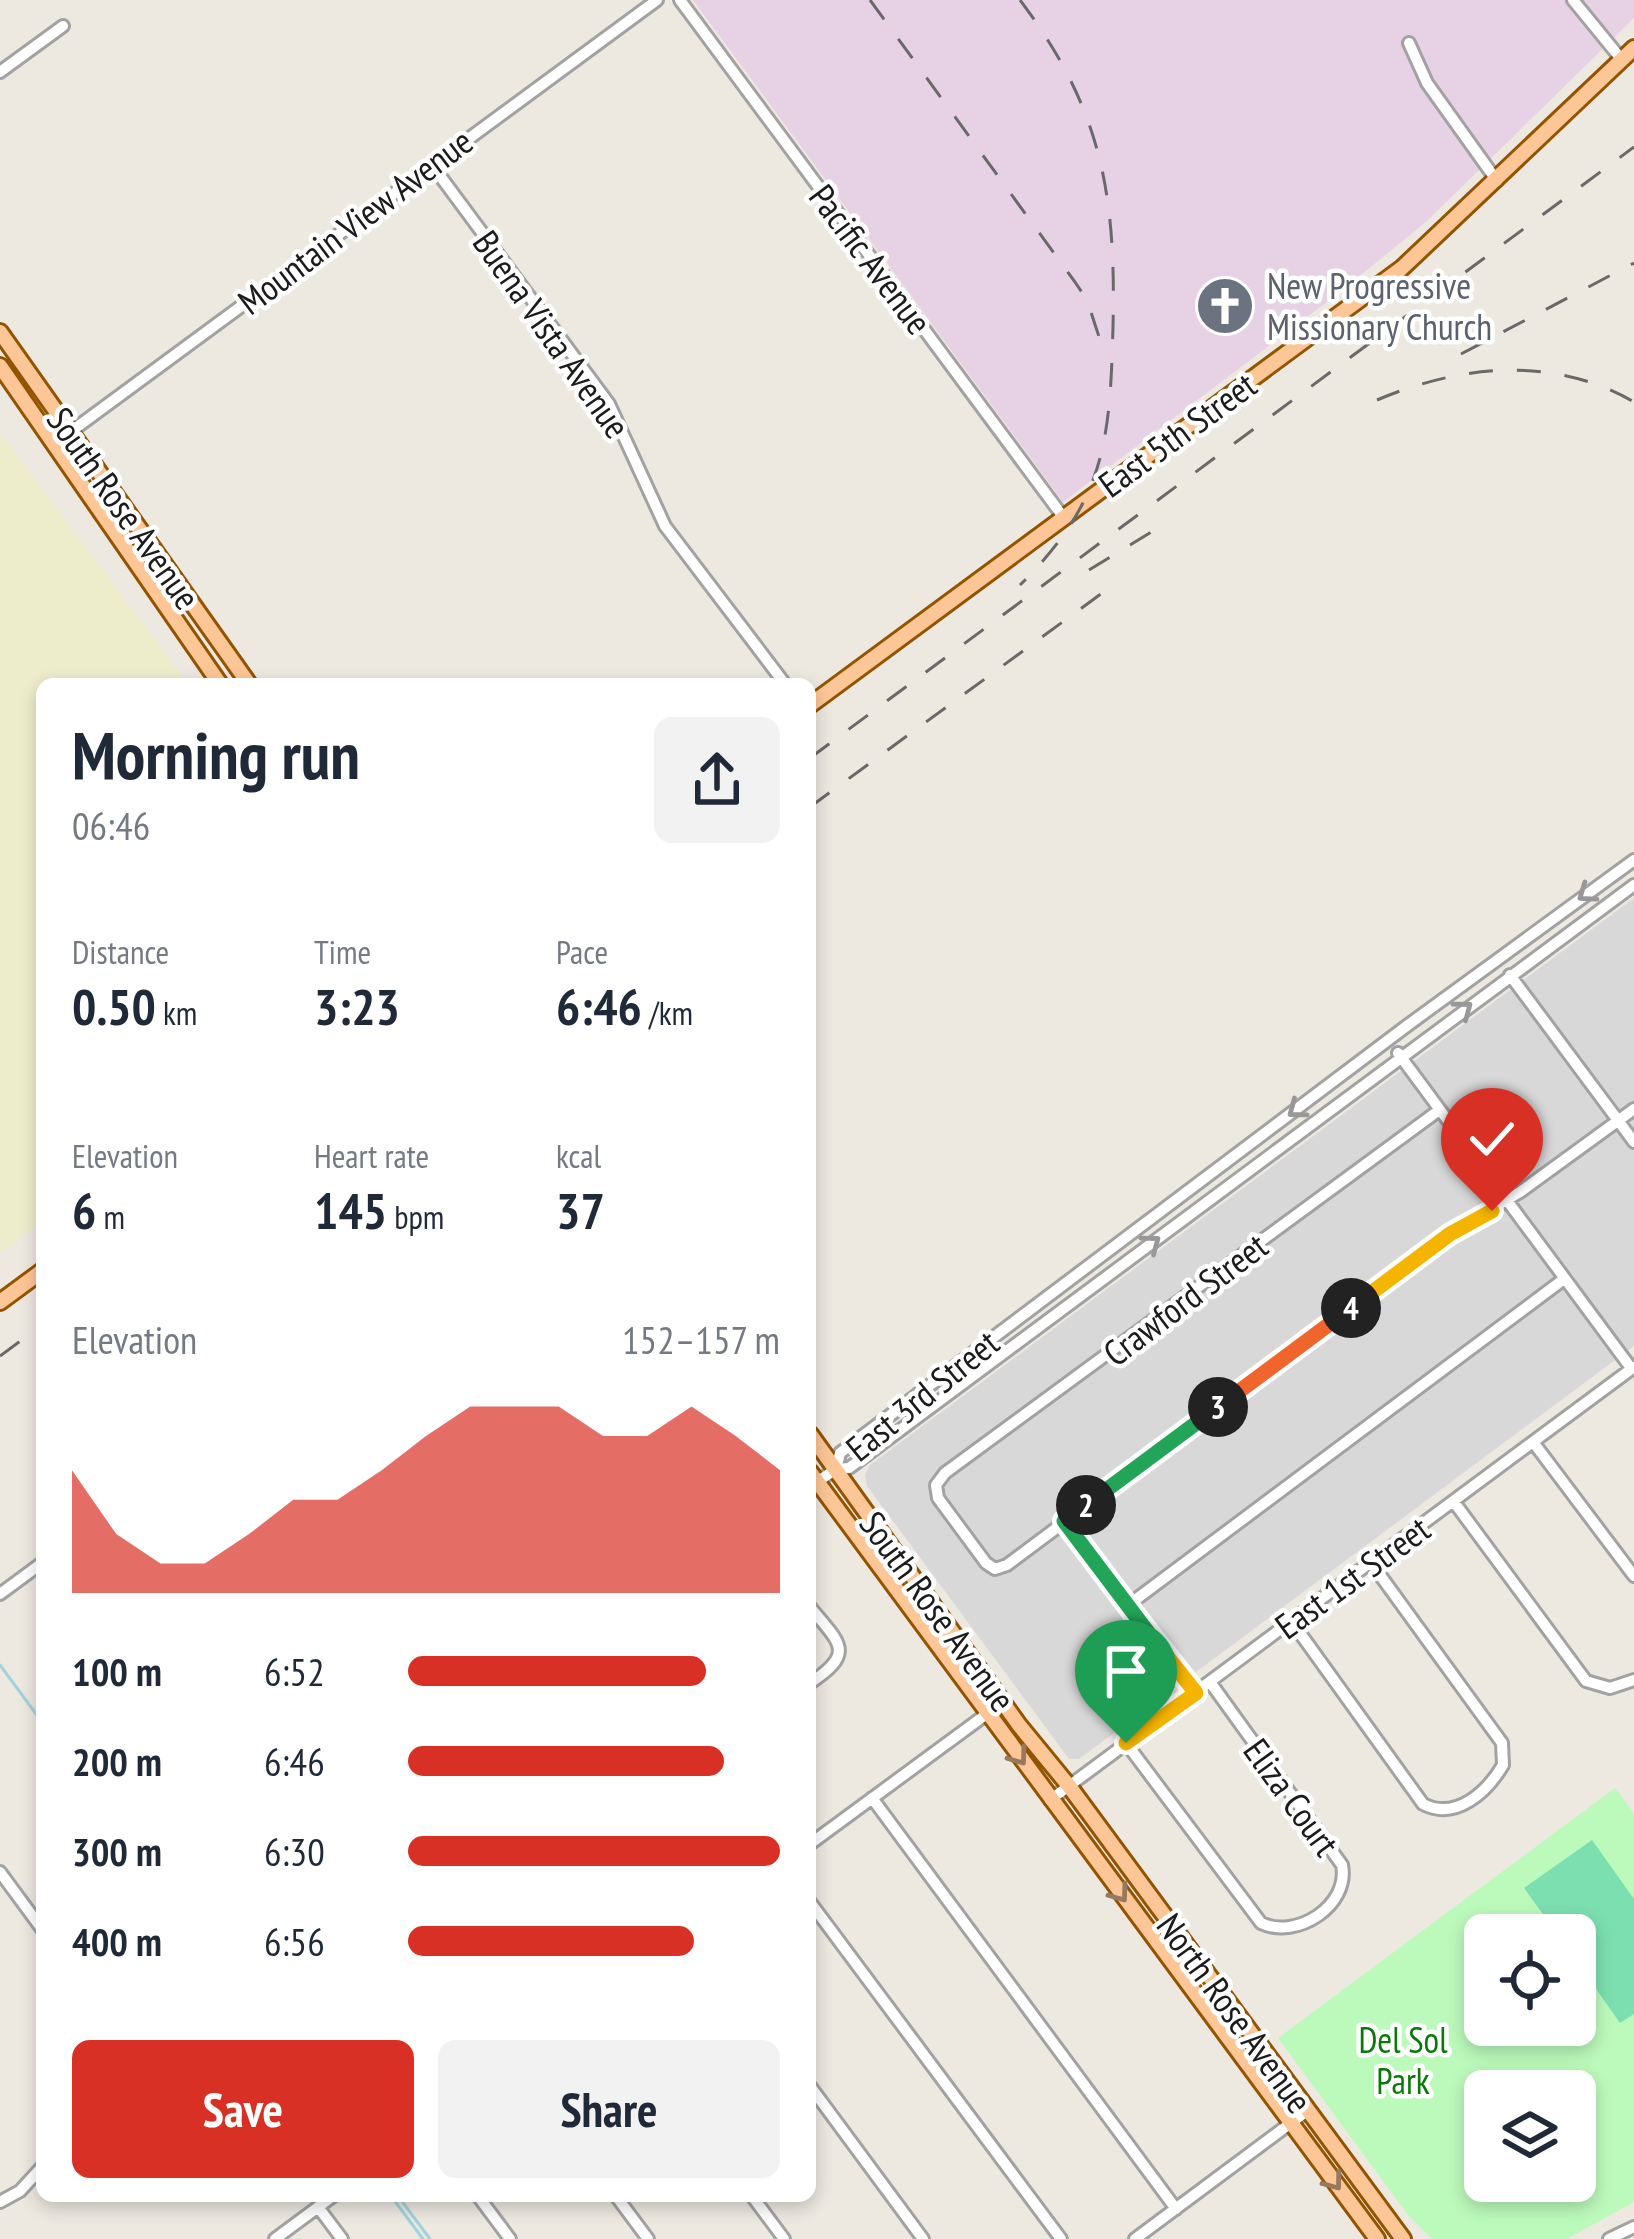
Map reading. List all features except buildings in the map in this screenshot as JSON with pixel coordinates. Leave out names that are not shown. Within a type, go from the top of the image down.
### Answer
[{"type":"main road","name":"East 5th Street","points":[[816,701],[1402,268],[1634,48]]},
{"type":"main road","name":"South Rose Avenue","points":[[0,332],[245,678]]},
{"type":"main road","name":"South Rose Avenue","points":[[0,366],[216,678]]},
{"type":"main road","points":[[210,670],[221,678]]},
{"type":"main road","points":[[0,1302],[36,1275]]},
{"type":"main road","name":"South Rose Avenue","points":[[816,1442],[1069,1786]]},
{"type":"main road","name":"South Rose Avenue","points":[[816,1480],[1050,1800]]},
{"type":"main road","points":[[905,1600],[919,1603],[966,1667],[979,1669]]},
{"type":"main road","name":"North Rose Avenue","points":[[1069,1786],[1403,2239]]},
{"type":"main road","name":"North Rose Avenue","points":[[1050,1800],[1377,2239]]},
{"type":"street","name":"Mountain View Avenue","points":[[55,444],[657,0]]},
{"type":"street","name":"Pacific Avenue","points":[[680,0],[1064,518]]},
{"type":"street","points":[[1573,0],[1622,60]]},
{"type":"street","points":[[0,72],[63,26]]},
{"type":"street","points":[[1409,43],[1427,83],[1497,182]]},
{"type":"street","name":"Buena Vista Avenue","points":[[432,165],[609,404],[664,526],[780,678]]},
{"type":"street","name":"East 3rd Street","points":[[1633,864],[1389,1040],[840,1453],[836,1468],[849,1468],[1634,885]]},
{"type":"street","points":[[1539,929],[1551,945]]},
{"type":"street","points":[[1510,975],[1634,1142]]},
{"type":"street","points":[[1389,1040],[1633,1367]]},
{"type":"street","points":[[1196,1693],[1064,1521],[1450,1234],[1505,1201],[1634,1109]]},
{"type":"street","name":"Crawford Street","points":[[1064,1521],[1013,1561],[995,1568],[979,1556],[942,1507],[935,1489],[945,1473],[1438,1111]]},
{"type":"street","points":[[1127,1606],[1564,1279]]},
{"type":"street","name":"East 1st Street","points":[[1050,1800],[1633,1367]]},
{"type":"street","points":[[1533,1442],[1634,1576]]},
{"type":"street","points":[[816,1476],[836,1468]]},
{"type":"street","points":[[1454,1502],[1586,1681],[1610,1688],[1634,1680]]},
{"type":"street","points":[[1292,1622],[1423,1804],[1436,1810],[1476,1798],[1503,1765],[1502,1743],[1372,1564]]},
{"type":"street","points":[[0,1594],[36,1567]]},
{"type":"street","points":[[816,1614],[835,1635],[840,1652],[834,1667],[816,1679]]},
{"type":"street","name":"Eliza Court","points":[[1126,1743],[1261,1923],[1286,1928],[1322,1912],[1343,1880],[1342,1865],[1210,1682]]},
{"type":"street","points":[[816,1840],[1003,1702]]},
{"type":"street","points":[[872,1798],[1176,2209]]},
{"type":"street","points":[[0,1872],[36,1921]]},
{"type":"street","points":[[816,1910],[1061,2239]]},
{"type":"street","points":[[816,2094],[923,2239]]},
{"type":"street","points":[[1136,2239],[1307,2111]]},
{"type":"street","points":[[0,2202],[20,2191],[36,2174]]},
{"type":"street","points":[[275,2239],[325,2202]]},
{"type":"street","points":[[482,2202],[510,2239]]},
{"type":"street","points":[[620,2202],[648,2239]]},
{"type":"street","points":[[756,2202],[784,2239]]},
{"type":"street","points":[[318,2207],[342,2239]]},
{"type":"street","points":[[1609,2239],[1634,2227]]},
{"type":"shaded area","points":[[693,0],[1634,0],[1634,18],[1426,222],[1063,502]]},
{"type":"shaded area","points":[[1634,898],[1634,1346],[1079,1759],[1069,1759],[867,1486],[870,1465]]},
{"type":"green space","points":[[0,432],[184,678],[36,678],[36,1226],[0,1253]]},
{"type":"green space","name":"Del Sol Park","points":[[1615,1788],[1634,1813],[1634,2202],[1567,2239],[1432,2239],[1408,2215],[1278,2038]]},
{"type":"green space","points":[[1592,1840],[1634,1899],[1634,2014],[1620,2023],[1596,1989],[1596,1914],[1543,1914],[1524,1888]]},
{"type":"waterway","points":[[0,1665],[36,1714]]},
{"type":"waterway","points":[[395,2202],[423,2239]]},
{"type":"waterway","points":[[402,2202],[430,2239]]},
{"type":"railway","points":[[870,0],[1087,300],[1104,352]]},
{"type":"railway","points":[[1020,0],[1070,78],[1086,116],[1107,194],[1113,279],[1109,404],[1097,468],[1070,525],[1020,585]]},
{"type":"railway","points":[[816,754],[1634,147]]},
{"type":"railway","points":[[1461,354],[1634,263]]},
{"type":"railway","points":[[1377,400],[1441,379],[1506,370],[1571,377],[1634,402]]},
{"type":"railway","points":[[1089,570],[1163,525]]},
{"type":"railway","points":[[816,803],[1113,585]]},
{"type":"railway","points":[[0,1356],[36,1329]]},
{"type":"place","name":"New Progressive Missionary Church","points":[[1225,306]]},
{"type":"route","points":[[1126,1743],[1196,1693],[1064,1521],[1450,1234],[1492,1211]]}]
